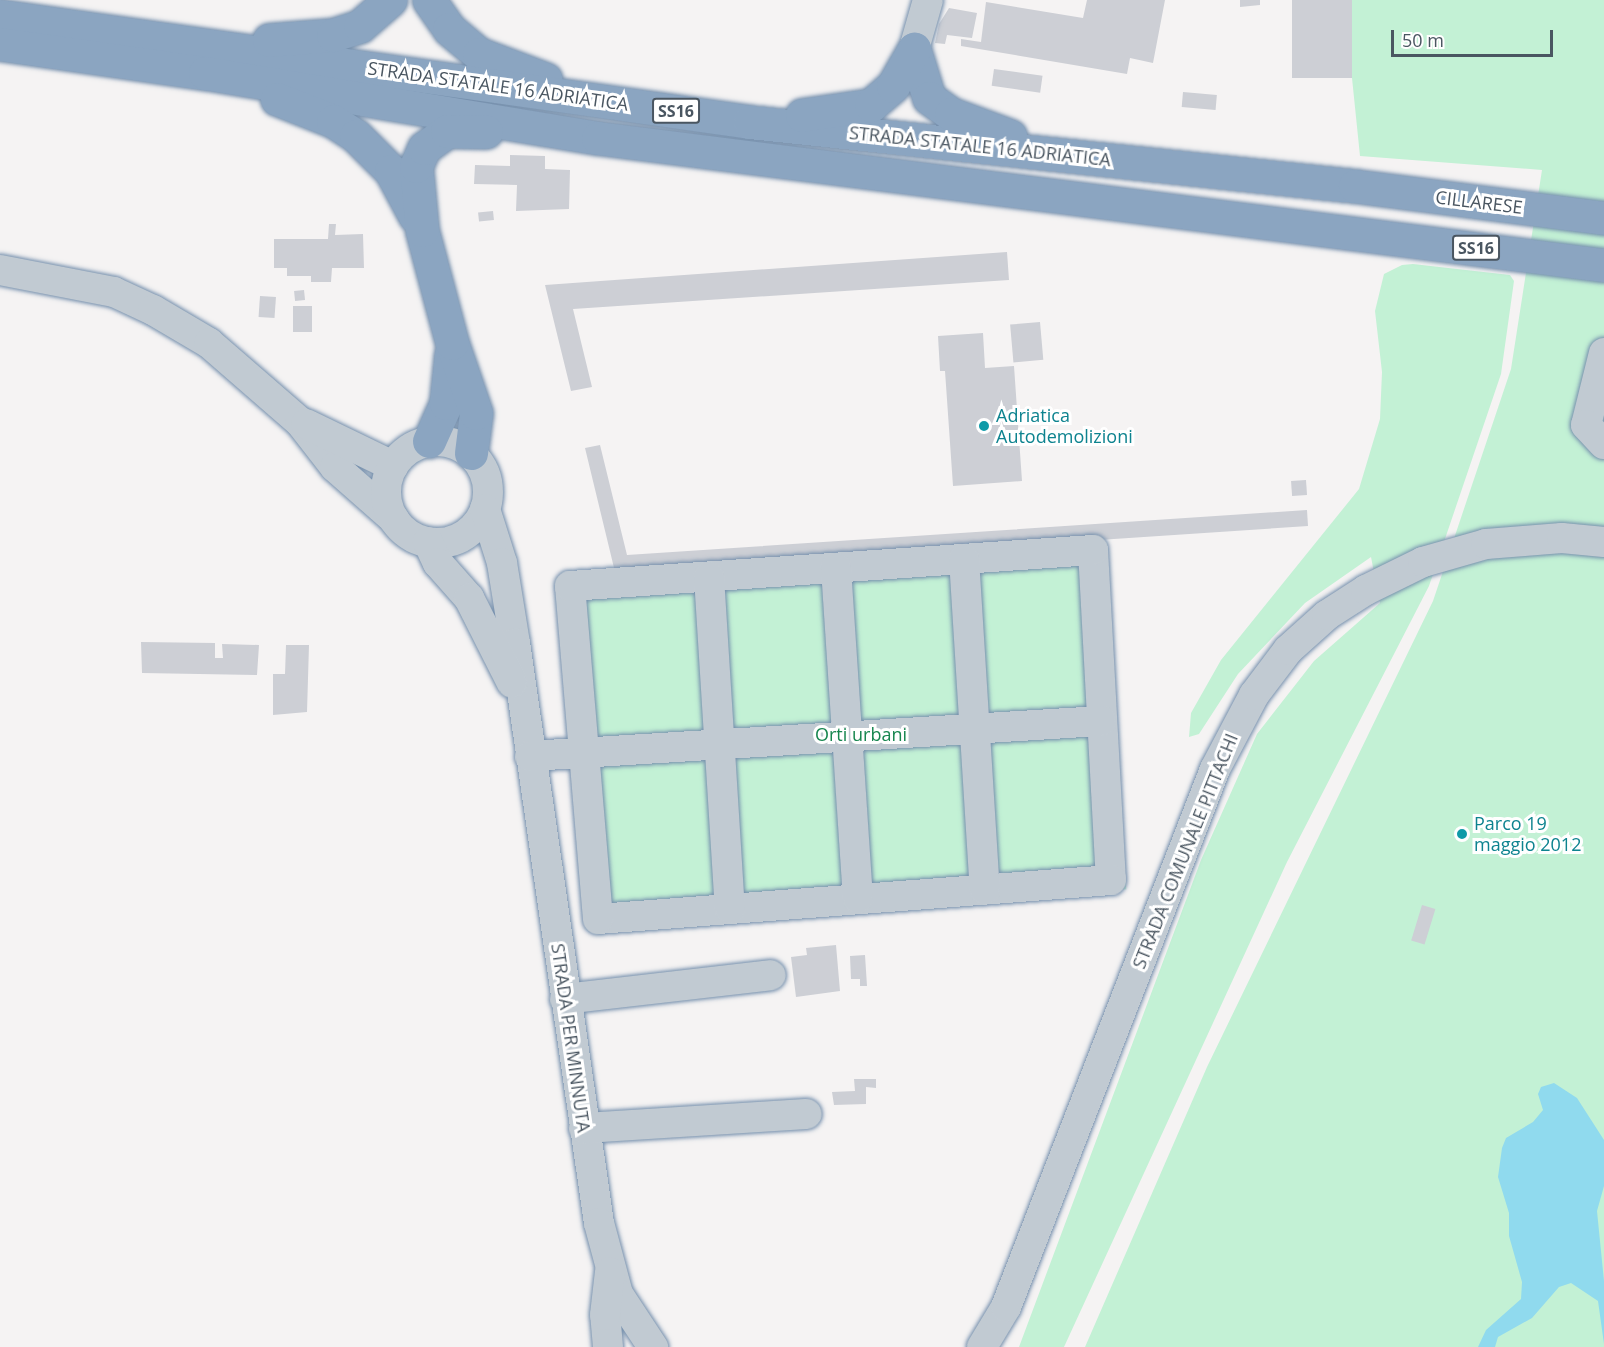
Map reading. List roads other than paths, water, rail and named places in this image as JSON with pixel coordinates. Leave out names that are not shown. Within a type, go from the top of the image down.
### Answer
[{"type":"highway","points":[[206,58],[333,35],[360,26],[387,7],[390,0]]},
{"type":"highway","points":[[429,0],[449,29],[479,54],[606,102]]},
{"type":"highway","name":"STRADA STATALE 16 ADRIATICA","points":[[0,16],[598,138],[1604,265]]},
{"type":"highway","name":"STRADA STATALE 16 ADRIATICA","points":[[0,44],[206,58],[606,102],[750,122],[1355,186]]},
{"type":"highway","points":[[750,122],[872,105],[894,86],[915,48]]},
{"type":"highway","points":[[915,48],[929,98],[951,114],[994,132],[1090,158]]},
{"type":"highway","points":[[206,58],[356,136],[391,171],[422,230]]},
{"type":"highway","points":[[471,453],[476,413],[452,343],[422,230],[416,166],[424,148],[447,131],[598,138]]},
{"type":"highway","name":"CILLARESE","points":[[1355,186],[1604,218]]},
{"type":"highway","points":[[429,441],[446,403],[452,343]]},
{"type":"street","points":[[915,48],[928,0]]},
{"type":"street","points":[[6,268],[114,292],[153,310],[209,343],[300,422],[335,467],[415,538],[428,542],[446,542],[463,536],[476,525],[485,509],[488,485],[471,453],[444,441],[429,441],[415,445],[393,465],[386,492],[394,519]]},
{"type":"street","points":[[1604,353],[1586,424],[1604,444]]},
{"type":"street","points":[[300,422],[393,465]]},
{"type":"street","name":"STRADA PER MINNUTA","points":[[485,509],[502,562],[599,1222],[618,1294],[653,1347]]},
{"type":"street","name":"STRADA COMUNALE PITTACHI","points":[[982,1347],[1006,1307],[1233,732],[1254,695],[1288,650],[1327,615],[1366,590],[1423,562],[1486,544],[1562,537],[1604,542]]},
{"type":"street","name":"STRADA PER MINNUTA","points":[[428,542],[438,563],[468,598],[503,660],[523,717]]},
{"type":"street","points":[[1093,550],[1111,880],[598,919],[570,586],[836,568],[1093,550]]},
{"type":"street","points":[[964,559],[985,889]]},
{"type":"street","points":[[836,568],[858,898]]},
{"type":"street","points":[[709,577],[730,908]]},
{"type":"street","points":[[530,756],[1101,721]]},
{"type":"street","points":[[566,999],[771,975]]},
{"type":"street","points":[[584,1128],[807,1114]]},
{"type":"street","points":[[608,1347],[605,1315],[610,1266]]},
{"type":"water","points":[[1554,1083],[1577,1098],[1604,1140],[1604,1186],[1597,1211],[1604,1281],[1604,1344],[1598,1301],[1571,1283],[1559,1287],[1532,1318],[1498,1337],[1495,1347],[1478,1347],[1486,1330],[1521,1299],[1522,1282],[1509,1236],[1509,1213],[1498,1177],[1502,1148],[1506,1138],[1533,1122],[1543,1110],[1538,1094],[1541,1087]]},
{"type":"place","name":"Adriatica Autodemolizioni","points":[[984,426]]},
{"type":"place","name":"Parco 19 maggio 2012","points":[[1462,834]]},
{"type":"park label","name":"Orti urbani","points":[[861,734]]}]
